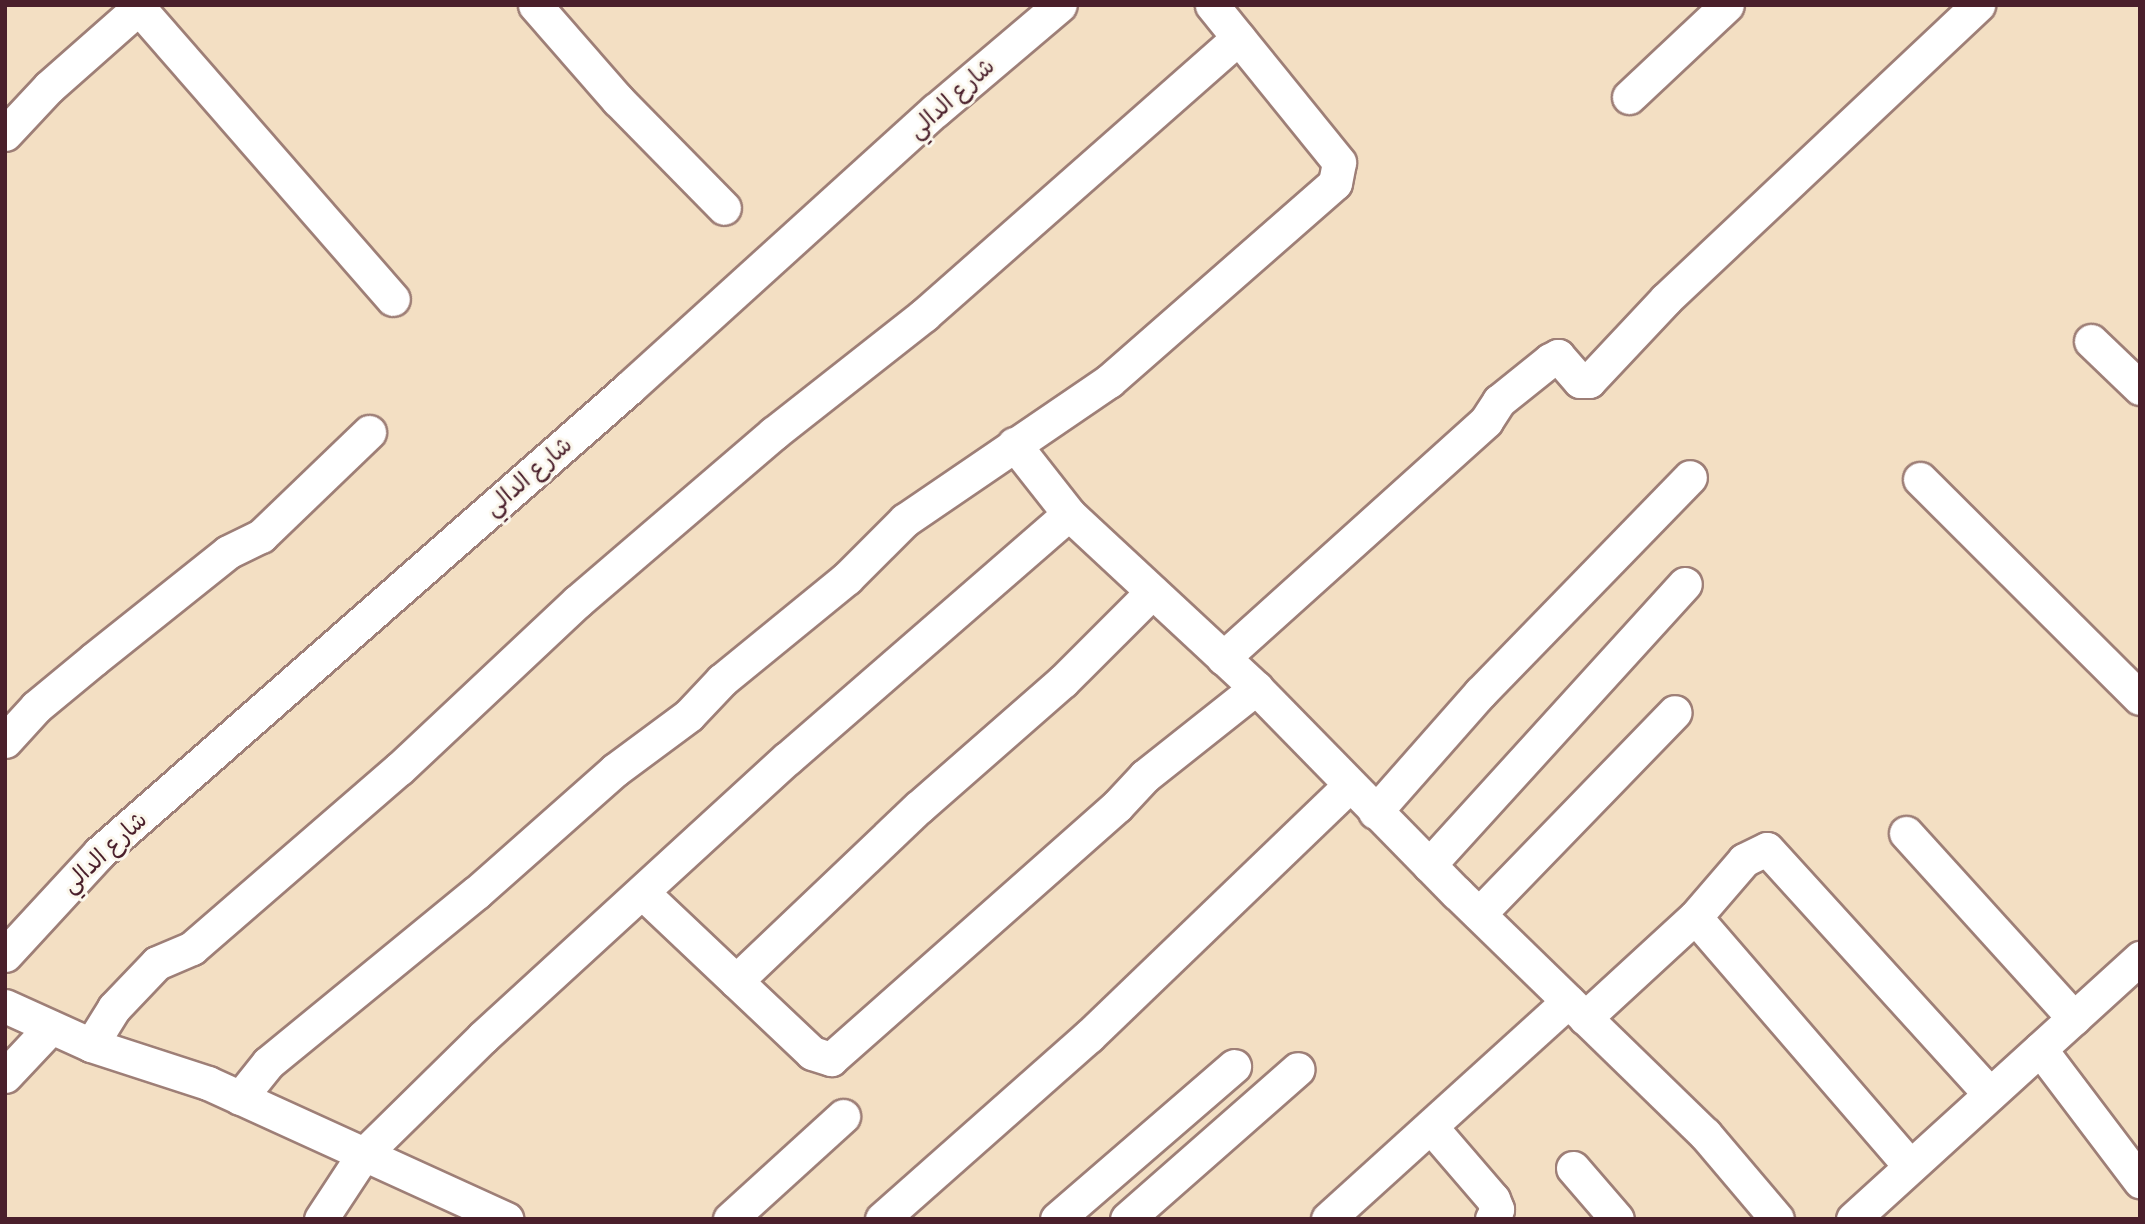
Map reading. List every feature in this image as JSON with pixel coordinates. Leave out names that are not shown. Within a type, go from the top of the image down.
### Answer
[{"type":"street","points":[[535,5],[618,100],[724,208]]},
{"type":"street","name":"شارع الدالي","points":[[5,956],[99,853],[629,388],[936,110],[1060,5]]},
{"type":"street","points":[[240,1098],[268,1063],[476,893],[614,769],[689,715],[722,680],[847,578],[905,520],[1110,381],[1339,178],[1339,162],[1212,5]]},
{"type":"street","points":[[1629,97],[1727,5]]},
{"type":"street","points":[[1223,658],[1486,421],[1499,401],[1550,360],[1558,356],[1580,381],[1589,381],[1666,299],[1978,5]]},
{"type":"street","points":[[5,134],[49,87],[141,6],[393,299]]},
{"type":"street","points":[[91,1045],[114,1008],[157,963],[192,948],[399,769],[578,601],[774,433],[923,315],[1238,38]]},
{"type":"street","points":[[2091,341],[2140,388]]},
{"type":"street","points":[[5,741],[36,707],[94,659],[234,548],[261,536],[369,432]]},
{"type":"street","points":[[1014,444],[1069,514],[1255,688],[1429,865],[1705,1134],[1777,1219]]},
{"type":"street","points":[[1375,811],[1480,693],[1690,477]]},
{"type":"street","points":[[1920,479],[2140,698]]},
{"type":"street","points":[[321,1219],[363,1155],[483,1037],[645,894],[789,758],[1069,514]]},
{"type":"street","points":[[1429,865],[1685,584]]},
{"type":"street","points":[[736,981],[919,807],[1063,681],[1152,592]]},
{"type":"street","points":[[645,894],[812,1053],[831,1059],[843,1053],[879,1013],[1117,806],[1144,776],[1255,688]]},
{"type":"street","points":[[1479,914],[1675,712]]},
{"type":"street","points":[[882,1219],[1119,1007],[1350,785]]},
{"type":"street","points":[[1906,833],[2074,1018]]},
{"type":"street","points":[[1328,1219],[1431,1127],[1695,918],[1744,860],[1766,849],[1990,1094]]},
{"type":"street","points":[[1695,918],[1910,1166]]},
{"type":"street","points":[[1853,1219],[2074,1018],[2136,969]]},
{"type":"street","points":[[5,1006],[91,1045],[240,1098],[506,1219]]},
{"type":"street","points":[[5,1076],[50,1028]]},
{"type":"street","points":[[2040,1049],[2140,1181]]},
{"type":"street","points":[[1057,1219],[1234,1066]]},
{"type":"street","points":[[1127,1219],[1298,1069]]},
{"type":"street","points":[[730,1219],[843,1115]]},
{"type":"street","points":[[1431,1127],[1493,1199],[1497,1209],[1492,1219]]},
{"type":"street","points":[[1573,1168],[1617,1219]]}]
